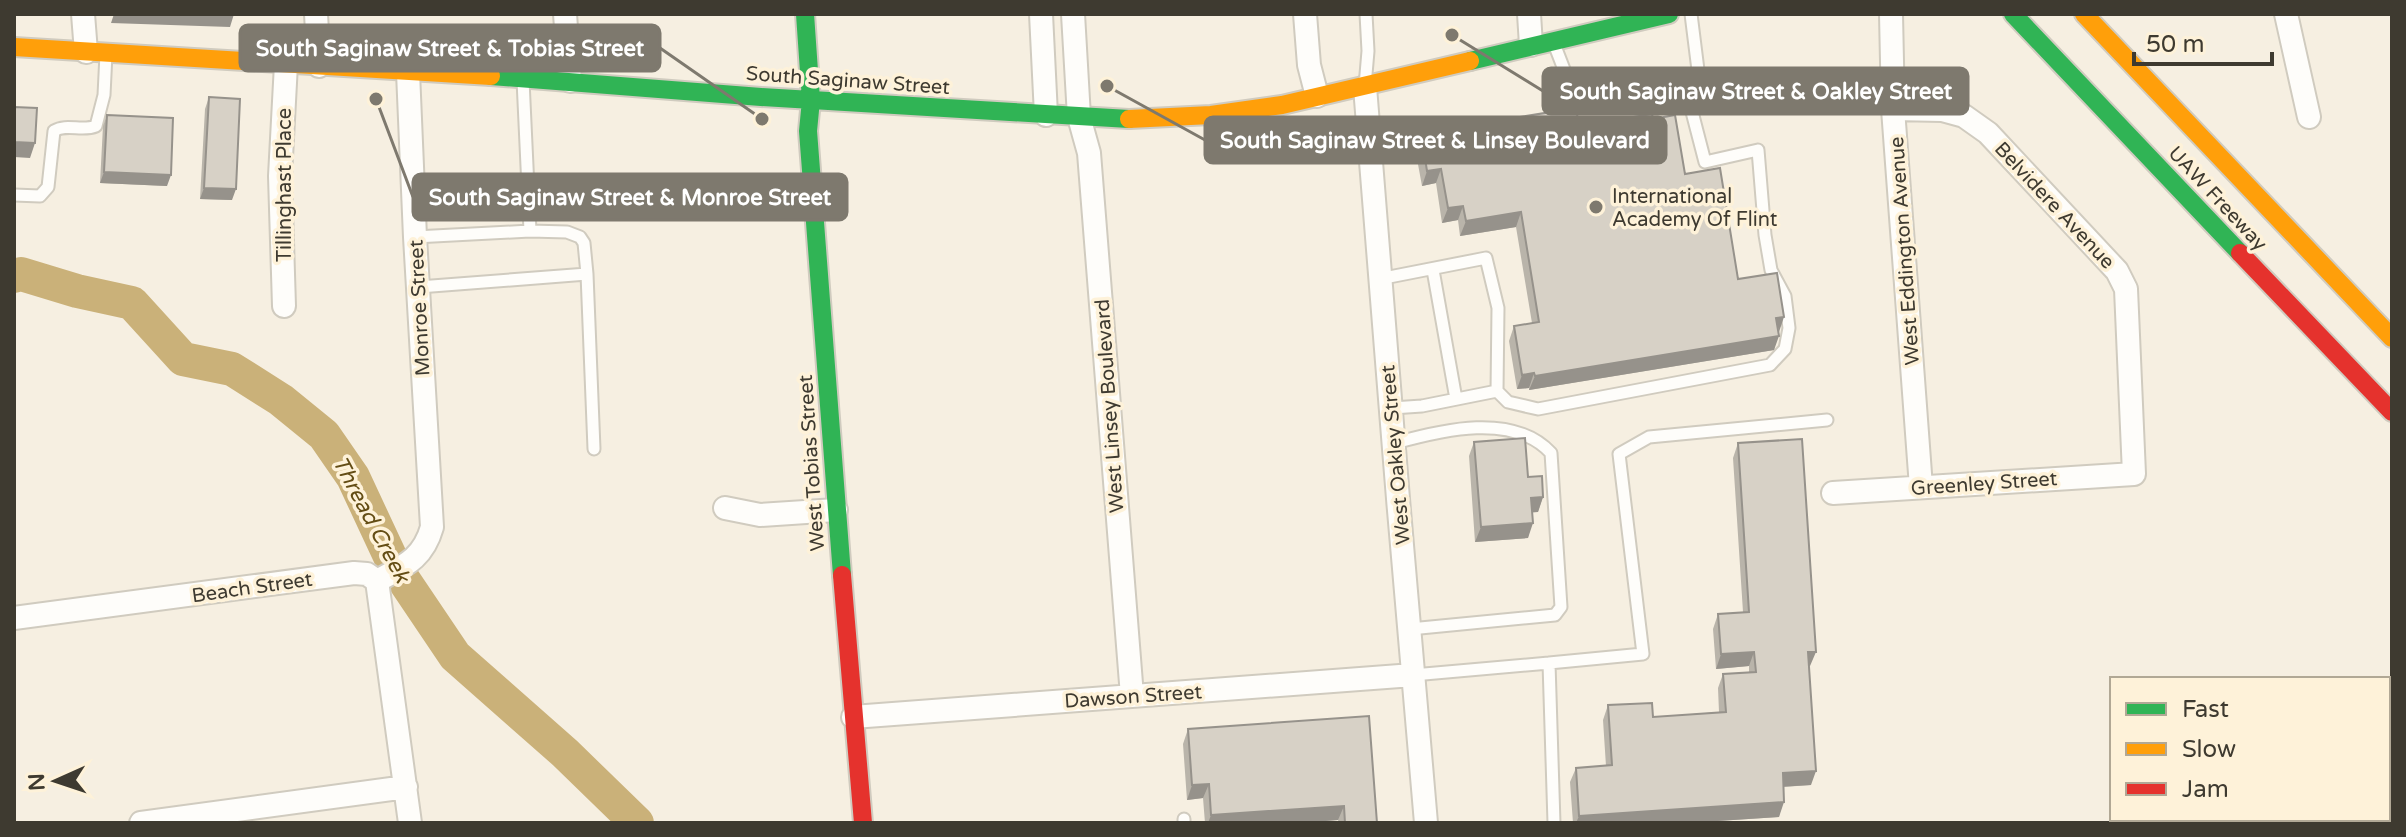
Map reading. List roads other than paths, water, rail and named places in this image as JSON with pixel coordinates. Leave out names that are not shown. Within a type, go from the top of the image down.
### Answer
[{"type":"main road","name":"West Tobias Street","points":[[805,14],[811,100],[808,131],[863,823]]},
{"type":"main road","name":"South Saginaw Street","points":[[14,47],[1119,119],[1211,115],[1282,105],[1668,14]]},
{"type":"main road","name":"UAW Freeway","points":[[2013,14],[2392,412]]},
{"type":"main road","name":"UAW Freeway","points":[[2084,14],[2392,338]]},
{"type":"street","points":[[83,14],[96,52]]},
{"type":"street","points":[[316,14],[319,66]]},
{"type":"street","points":[[565,14],[570,81]]},
{"type":"street","points":[[1041,14],[1046,115]]},
{"type":"street","name":"West Linsey Boulevard","points":[[1073,14],[1079,117],[1089,153],[1132,696]]},
{"type":"street","points":[[1305,14],[1309,65],[1317,96]]},
{"type":"street","points":[[1529,14],[1542,43]]},
{"type":"street","name":"West Eddington Avenue","points":[[1891,14],[1893,109],[1921,487]]},
{"type":"street","points":[[2286,14],[2309,117]]},
{"type":"street","name":"Tillinghast Place","points":[[284,306],[280,176],[286,64]]},
{"type":"street","name":"Monroe Street","points":[[377,581],[411,562],[427,543],[432,527],[408,72]]},
{"type":"street","name":"West Oakley Street","points":[[1365,87],[1426,823]]},
{"type":"street","name":"Belvidere Avenue","points":[[1893,109],[1942,110],[1964,116],[1976,124],[1988,133],[2117,271],[2126,289],[2134,474]]},
{"type":"street","name":"Greenley Street","points":[[1833,493],[2134,474]]},
{"type":"street","points":[[725,508],[760,515],[836,510]]},
{"type":"street","name":"Beach Street","points":[[14,618],[354,573],[367,574],[377,581]]},
{"type":"street","points":[[377,581],[410,823]]},
{"type":"street","name":"Dawson Street","points":[[853,717],[1413,675]]},
{"type":"street","points":[[141,823],[189,820],[406,787]]},
{"type":"lane","points":[[1365,87],[1368,51],[1366,14]]},
{"type":"lane","points":[[1542,43],[1565,72],[1595,91],[1629,92],[1699,78],[1691,14]]},
{"type":"lane","points":[[14,195],[40,196],[48,187],[54,131],[61,127],[89,129],[96,126],[104,95],[96,52]]},
{"type":"lane","points":[[523,78],[530,231]]},
{"type":"lane","points":[[1379,279],[1486,258],[1498,308],[1497,391],[1508,402],[1538,409],[1770,365],[1785,349],[1789,328],[1785,296],[1771,270],[1758,150],[1705,162],[1684,81]]},
{"type":"lane","points":[[415,237],[530,231],[567,232],[580,237],[584,243],[587,274],[594,449]]},
{"type":"lane","points":[[1430,270],[1456,399]]},
{"type":"lane","points":[[419,287],[587,274]]},
{"type":"lane","points":[[1392,408],[1422,406],[1497,391]]},
{"type":"lane","points":[[1413,675],[1643,654],[1619,454],[1649,437],[1827,420]]},
{"type":"lane","points":[[1395,443],[1437,431],[1472,427],[1519,434],[1540,441],[1551,453],[1561,607],[1555,615],[1410,629]]},
{"type":"lane","points":[[1549,663],[1554,823]]},
{"type":"waterway","name":"Thread Creek","points":[[14,276],[21,274],[132,303],[183,359],[232,369],[281,400],[324,435],[353,477],[395,567],[455,656],[565,753],[637,823]]},
{"type":"place","name":"South Saginaw Street & Oakley Street","points":[[1452,35]]},
{"type":"place","name":"South Saginaw Street & Linsey Boulevard","points":[[1107,86]]},
{"type":"place","name":"South Saginaw Street & Monroe Street","points":[[376,99]]},
{"type":"place","name":"South Saginaw Street & Tobias Street","points":[[762,119]]},
{"type":"place","name":"International Academy Of Flint","points":[[1596,207]]}]
